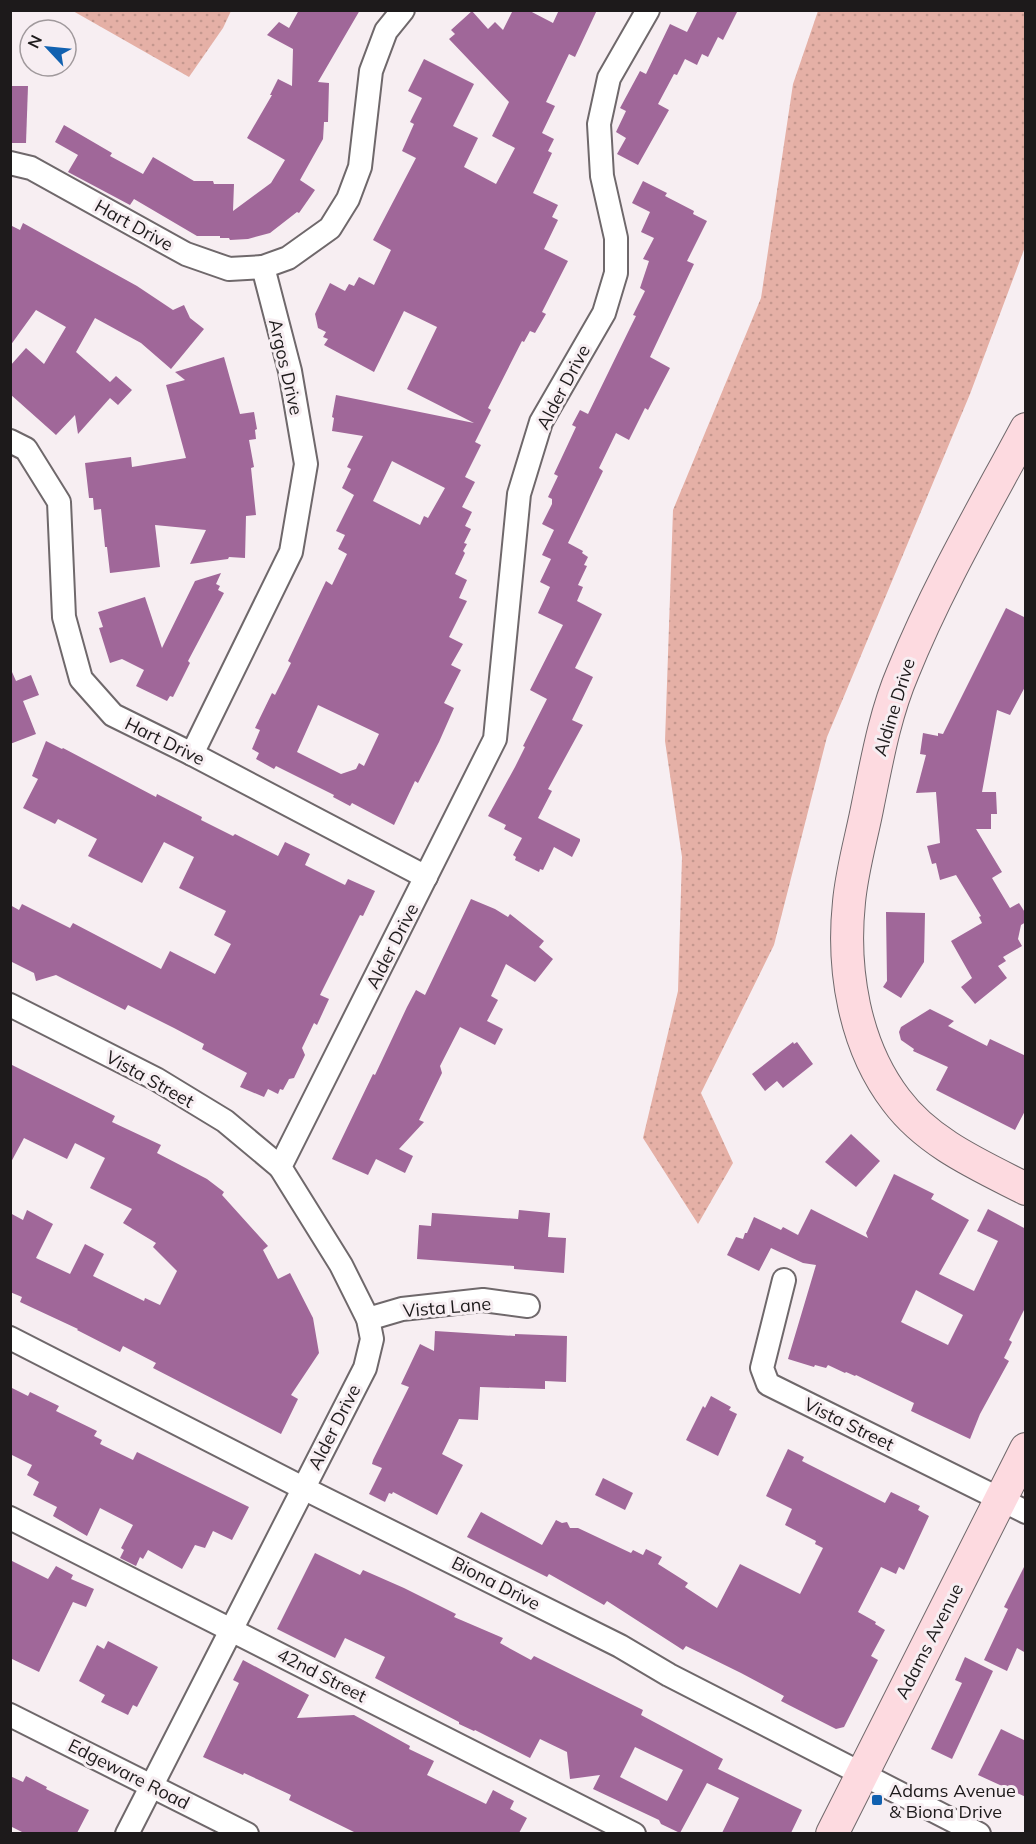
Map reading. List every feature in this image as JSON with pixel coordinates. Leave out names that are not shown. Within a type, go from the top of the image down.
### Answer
[{"type":"main road","name":"Aldine Drive","points":[[1026,429],[926,617],[901,675],[880,746],[849,901],[847,960],[863,1041],[877,1073],[897,1102],[923,1130],[964,1158],[1026,1189]]},
{"type":"main road","name":"Adams Avenue","points":[[832,1833],[862,1774],[1013,1505],[1026,1449]]},
{"type":"street","points":[[263,267],[288,258],[330,228],[348,199],[360,167],[372,71],[386,31],[403,10]]},
{"type":"street","name":"Alder Drive","points":[[127,1833],[364,1368],[372,1340],[368,1319],[342,1265],[280,1167],[495,739],[519,494],[540,422],[604,313],[616,273],[616,238],[602,176],[599,124],[609,78],[648,10]]},
{"type":"street","name":"Hart Drive","points":[[10,163],[32,168],[186,254],[229,269],[263,267]]},
{"type":"street","name":"Argos Drive","points":[[192,754],[291,552],[306,464],[290,370],[263,267]]},
{"type":"street","name":"Hart Drive","points":[[10,441],[26,449],[59,502],[64,617],[81,679],[112,716],[192,754],[426,877]]},
{"type":"street","name":"Vista Street","points":[[10,1005],[156,1079],[225,1121],[280,1167]]},
{"type":"street","name":"Vista Street","points":[[784,1280],[762,1368],[768,1384],[1013,1505]]},
{"type":"street","name":"Vista Lane","points":[[368,1319],[402,1309],[483,1300],[528,1306]]},
{"type":"street","name":"Biona Drive","points":[[10,1338],[303,1488],[621,1646],[669,1675],[979,1833]]},
{"type":"street","name":"42nd Street","points":[[10,1518],[634,1833]]},
{"type":"street","name":"Edgeware Road","points":[[10,1715],[247,1833]]},
{"type":"shaded area","points":[[73,11],[231,11],[223,28],[189,77]]},
{"type":"shaded area","points":[[818,11],[1025,11],[1025,247],[970,394],[827,737],[774,945],[701,1093],[733,1163],[698,1224],[643,1138],[678,991],[682,857],[665,741],[673,510],[761,298],[793,84]]},
{"type":"building","points":[[299,10],[360,10],[318,82],[329,83],[328,122],[324,122],[323,139],[300,180],[315,190],[299,213],[297,212],[270,233],[248,239],[230,240],[220,238],[220,236],[197,236],[134,199],[130,205],[68,172],[78,155],[55,142],[64,125],[112,153],[110,156],[143,174],[153,157],[194,181],[234,184],[233,211],[271,183],[285,160],[247,138],[272,95],[270,95],[278,79],[292,86],[293,49],[267,35],[279,22],[289,28]]},
{"type":"building","points":[[513,10],[528,10],[553,23],[559,10],[597,10],[575,57],[569,54],[546,102],[555,106],[542,133],[554,139],[548,151],[552,153],[533,193],[558,205],[552,217],[558,220],[544,249],[568,261],[542,312],[546,314],[535,333],[530,331],[524,342],[522,341],[488,408],[491,410],[475,442],[481,445],[465,477],[475,482],[462,507],[472,512],[465,526],[471,529],[464,543],[467,544],[463,551],[465,553],[455,574],[467,580],[459,598],[467,601],[449,637],[463,644],[451,665],[461,670],[444,703],[454,708],[418,783],[415,781],[394,825],[352,803],[350,806],[333,797],[334,795],[276,766],[274,769],[256,759],[259,753],[252,749],[260,730],[255,728],[272,693],[275,695],[291,663],[288,661],[326,581],[332,585],[347,554],[338,549],[345,535],[336,531],[354,495],[342,488],[351,469],[347,467],[363,436],[332,431],[336,395],[474,423],[407,389],[437,327],[404,311],[374,372],[324,345],[328,339],[323,337],[326,332],[318,328],[315,314],[330,283],[345,291],[349,284],[354,286],[359,277],[374,285],[391,250],[373,240],[416,158],[402,151],[414,124],[410,122],[422,98],[408,91],[424,59],[474,84],[453,126],[478,138],[464,167],[496,184],[515,148],[492,136],[509,102],[449,39],[455,34],[451,30],[472,11],[488,29],[495,22],[503,30]],"holes":[[[392,461],[445,488],[428,518],[424,516],[420,525],[373,501]],[[318,705],[379,734],[364,766],[359,763],[356,769],[341,774],[297,752]]]},
{"type":"building","points":[[698,10],[738,10],[723,40],[718,37],[708,57],[702,54],[697,65],[685,59],[677,75],[674,74],[658,104],[669,110],[638,165],[617,154],[626,138],[616,132],[626,111],[620,108],[640,71],[646,74],[670,24],[687,32]]},
{"type":"building","points":[[10,86],[28,86],[26,143],[10,143]]},
{"type":"building","points":[[643,181],[667,193],[665,196],[694,211],[693,214],[707,221],[687,261],[694,264],[650,357],[670,368],[648,410],[645,408],[629,440],[616,433],[599,468],[603,471],[568,543],[583,551],[582,553],[588,557],[584,565],[587,566],[578,585],[583,587],[577,601],[602,614],[575,668],[593,677],[572,720],[583,725],[548,789],[552,791],[538,818],[580,841],[572,857],[554,847],[543,870],[540,869],[539,872],[515,860],[516,857],[513,855],[522,838],[504,829],[506,825],[488,816],[515,767],[547,699],[530,690],[563,625],[538,613],[550,587],[540,582],[551,559],[542,555],[554,530],[542,524],[552,504],[552,499],[548,497],[558,476],[554,474],[576,427],[572,425],[580,410],[588,414],[636,316],[633,315],[645,291],[640,288],[649,261],[643,259],[654,238],[641,232],[650,212],[632,203]]},
{"type":"building","points":[[23,223],[137,286],[173,310],[184,305],[190,318],[204,329],[171,369],[141,343],[95,318],[76,352],[110,382],[116,376],[132,390],[118,405],[110,398],[78,434],[75,415],[56,435],[10,394],[10,366],[26,348],[44,364],[66,327],[36,310],[10,346],[10,225],[20,230]]},
{"type":"building","points":[[224,357],[240,414],[254,412],[257,429],[255,430],[256,439],[249,440],[254,467],[251,468],[256,515],[246,516],[245,558],[229,557],[190,564],[206,530],[155,525],[160,567],[110,573],[101,509],[94,510],[93,498],[89,498],[85,463],[131,457],[132,467],[186,458],[166,385],[185,380],[175,372]]},
{"type":"building","points":[[221,573],[216,584],[220,586],[218,590],[224,593],[188,661],[190,663],[173,697],[170,696],[167,701],[136,686],[144,670],[122,659],[110,663],[99,628],[103,627],[98,612],[145,597],[162,648],[195,581]]},
{"type":"building","points":[[1006,608],[1026,618],[1026,685],[1010,715],[997,710],[982,792],[996,792],[997,814],[991,814],[991,829],[976,829],[1002,872],[992,878],[1010,908],[1019,903],[1026,914],[1026,922],[1021,925],[1018,939],[1022,946],[1003,957],[1006,961],[998,966],[1007,978],[975,1004],[961,987],[972,978],[951,941],[982,923],[979,917],[981,916],[956,875],[940,880],[936,863],[932,864],[927,846],[940,843],[936,792],[916,793],[926,755],[920,754],[923,733],[938,736],[938,733],[943,734]]},
{"type":"building","points":[[10,672],[16,681],[31,675],[39,695],[23,701],[36,734],[10,744]]},
{"type":"building","points":[[46,741],[156,797],[157,794],[233,836],[235,834],[278,856],[285,842],[310,854],[305,865],[345,885],[348,879],[375,891],[363,916],[360,915],[320,995],[329,999],[317,1025],[314,1023],[302,1048],[305,1055],[294,1078],[289,1079],[278,1094],[268,1089],[264,1097],[240,1087],[247,1073],[202,1049],[204,1044],[128,1005],[125,1010],[56,975],[36,981],[34,973],[10,961],[10,905],[19,910],[22,904],[70,928],[73,923],[161,969],[170,951],[215,974],[231,944],[214,935],[226,911],[179,888],[194,857],[164,842],[142,883],[88,856],[97,839],[58,819],[55,824],[23,808],[38,779],[32,776]]},
{"type":"building","points":[[471,899],[508,917],[510,914],[544,941],[539,947],[553,959],[535,982],[506,964],[491,996],[498,1000],[487,1021],[503,1029],[495,1045],[460,1027],[440,1066],[442,1073],[419,1120],[424,1122],[399,1149],[413,1156],[405,1173],[376,1159],[368,1175],[332,1159],[416,990],[425,995]]},
{"type":"building","points":[[886,912],[925,913],[924,962],[901,998],[883,987],[887,981]]},
{"type":"building","points":[[930,1009],[954,1021],[948,1026],[987,1046],[990,1039],[1026,1056],[1026,1109],[1015,1130],[936,1090],[948,1067],[913,1051],[914,1049],[901,1040],[899,1032],[901,1027]]},
{"type":"building","points":[[793,1042],[794,1044],[797,1042],[813,1064],[783,1088],[777,1081],[765,1091],[752,1074]]},
{"type":"building","points":[[10,1064],[115,1116],[112,1122],[161,1145],[157,1153],[207,1179],[224,1192],[222,1195],[268,1246],[263,1250],[278,1279],[290,1273],[313,1318],[319,1353],[291,1395],[298,1399],[281,1434],[153,1368],[156,1363],[123,1346],[120,1352],[20,1302],[22,1297],[10,1292],[10,1213],[23,1220],[27,1210],[53,1224],[36,1258],[70,1274],[85,1244],[104,1254],[93,1276],[144,1301],[145,1298],[160,1305],[177,1271],[153,1247],[156,1243],[123,1223],[132,1209],[90,1188],[105,1158],[75,1143],[67,1159],[24,1138],[10,1164]]},
{"type":"building","points":[[851,1134],[880,1161],[856,1187],[825,1162]]},
{"type":"building","points":[[894,1174],[934,1194],[931,1199],[969,1220],[939,1274],[974,1291],[998,1241],[977,1231],[988,1209],[1026,1229],[1026,1306],[1009,1340],[1012,1342],[1004,1358],[1009,1361],[980,1414],[970,1439],[911,1411],[914,1403],[856,1375],[845,1373],[828,1365],[826,1368],[815,1365],[814,1367],[788,1359],[816,1265],[803,1263],[771,1248],[759,1271],[727,1255],[736,1237],[743,1239],[754,1217],[781,1230],[783,1227],[798,1235],[811,1209],[868,1238],[866,1233]],"holes":[[[916,1290],[963,1315],[948,1345],[901,1322]]]},
{"type":"building","points":[[519,1210],[550,1213],[548,1237],[566,1238],[564,1273],[514,1269],[514,1266],[417,1259],[419,1225],[431,1226],[432,1213],[518,1219]]},
{"type":"building","points":[[435,1331],[515,1336],[515,1334],[567,1336],[566,1382],[545,1381],[545,1389],[480,1387],[478,1420],[459,1419],[442,1454],[463,1465],[437,1515],[393,1492],[389,1493],[385,1502],[369,1494],[382,1468],[372,1464],[373,1460],[409,1387],[401,1384],[420,1344],[434,1351]]},
{"type":"building","points":[[10,1387],[28,1396],[30,1392],[59,1406],[56,1411],[97,1431],[94,1436],[102,1440],[100,1444],[133,1460],[137,1452],[249,1507],[232,1540],[213,1531],[205,1548],[195,1545],[182,1569],[148,1550],[143,1559],[140,1557],[136,1566],[120,1558],[124,1550],[121,1548],[133,1525],[100,1508],[87,1536],[53,1516],[57,1507],[33,1495],[39,1482],[27,1475],[32,1465],[10,1454]]},
{"type":"building","points":[[711,1396],[731,1407],[729,1410],[737,1414],[718,1456],[686,1440],[703,1406],[705,1408]]},
{"type":"building","points":[[788,1449],[804,1457],[802,1461],[885,1503],[891,1492],[920,1506],[918,1510],[929,1516],[904,1570],[899,1567],[896,1574],[881,1567],[858,1612],[885,1630],[871,1656],[878,1660],[844,1727],[836,1729],[781,1701],[784,1696],[741,1673],[686,1646],[683,1650],[607,1601],[604,1605],[549,1574],[547,1577],[467,1537],[481,1512],[542,1545],[556,1520],[562,1523],[567,1522],[570,1528],[578,1528],[631,1553],[633,1550],[643,1555],[646,1549],[662,1557],[658,1564],[688,1583],[685,1587],[717,1608],[740,1564],[800,1594],[823,1548],[815,1544],[816,1541],[785,1525],[792,1509],[766,1496]]},
{"type":"building","points":[[603,1478],[633,1493],[625,1510],[595,1495]]},
{"type":"building","points":[[315,1553],[360,1575],[363,1570],[404,1588],[456,1614],[454,1617],[503,1638],[500,1643],[531,1660],[534,1656],[643,1710],[641,1715],[723,1759],[718,1769],[802,1810],[791,1833],[722,1833],[739,1798],[707,1783],[680,1833],[661,1824],[659,1820],[593,1789],[600,1775],[570,1779],[567,1752],[540,1739],[530,1758],[459,1724],[375,1678],[385,1657],[345,1638],[335,1658],[277,1629]],"holes":[[[635,1747],[683,1770],[667,1801],[620,1777]]]},
{"type":"building","points":[[10,1560],[48,1579],[56,1566],[73,1575],[71,1579],[94,1589],[86,1607],[73,1602],[39,1672],[10,1658]]},
{"type":"building","points":[[1026,1563],[1026,1653],[1017,1648],[1007,1671],[984,1660],[1008,1609],[1004,1607]]},
{"type":"building","points":[[108,1641],[158,1667],[137,1707],[133,1705],[128,1715],[101,1702],[105,1695],[79,1681],[97,1645],[104,1649]]},
{"type":"building","points":[[965,1657],[993,1671],[952,1759],[931,1749],[962,1683],[955,1680]]},
{"type":"building","points":[[243,1660],[309,1695],[297,1718],[354,1715],[410,1746],[409,1749],[434,1761],[427,1775],[486,1804],[493,1790],[514,1801],[510,1809],[527,1818],[519,1833],[356,1833],[289,1800],[291,1795],[203,1757],[239,1683],[233,1680]]},
{"type":"building","points":[[1001,1729],[1026,1741],[1026,1797],[978,1775]]},
{"type":"building","points":[[10,1776],[23,1782],[26,1776],[47,1787],[46,1789],[89,1810],[77,1833],[24,1833],[10,1826]]},
{"type":"place","name":"Adams Avenue & Biona Drive","points":[[877,1800]]}]
